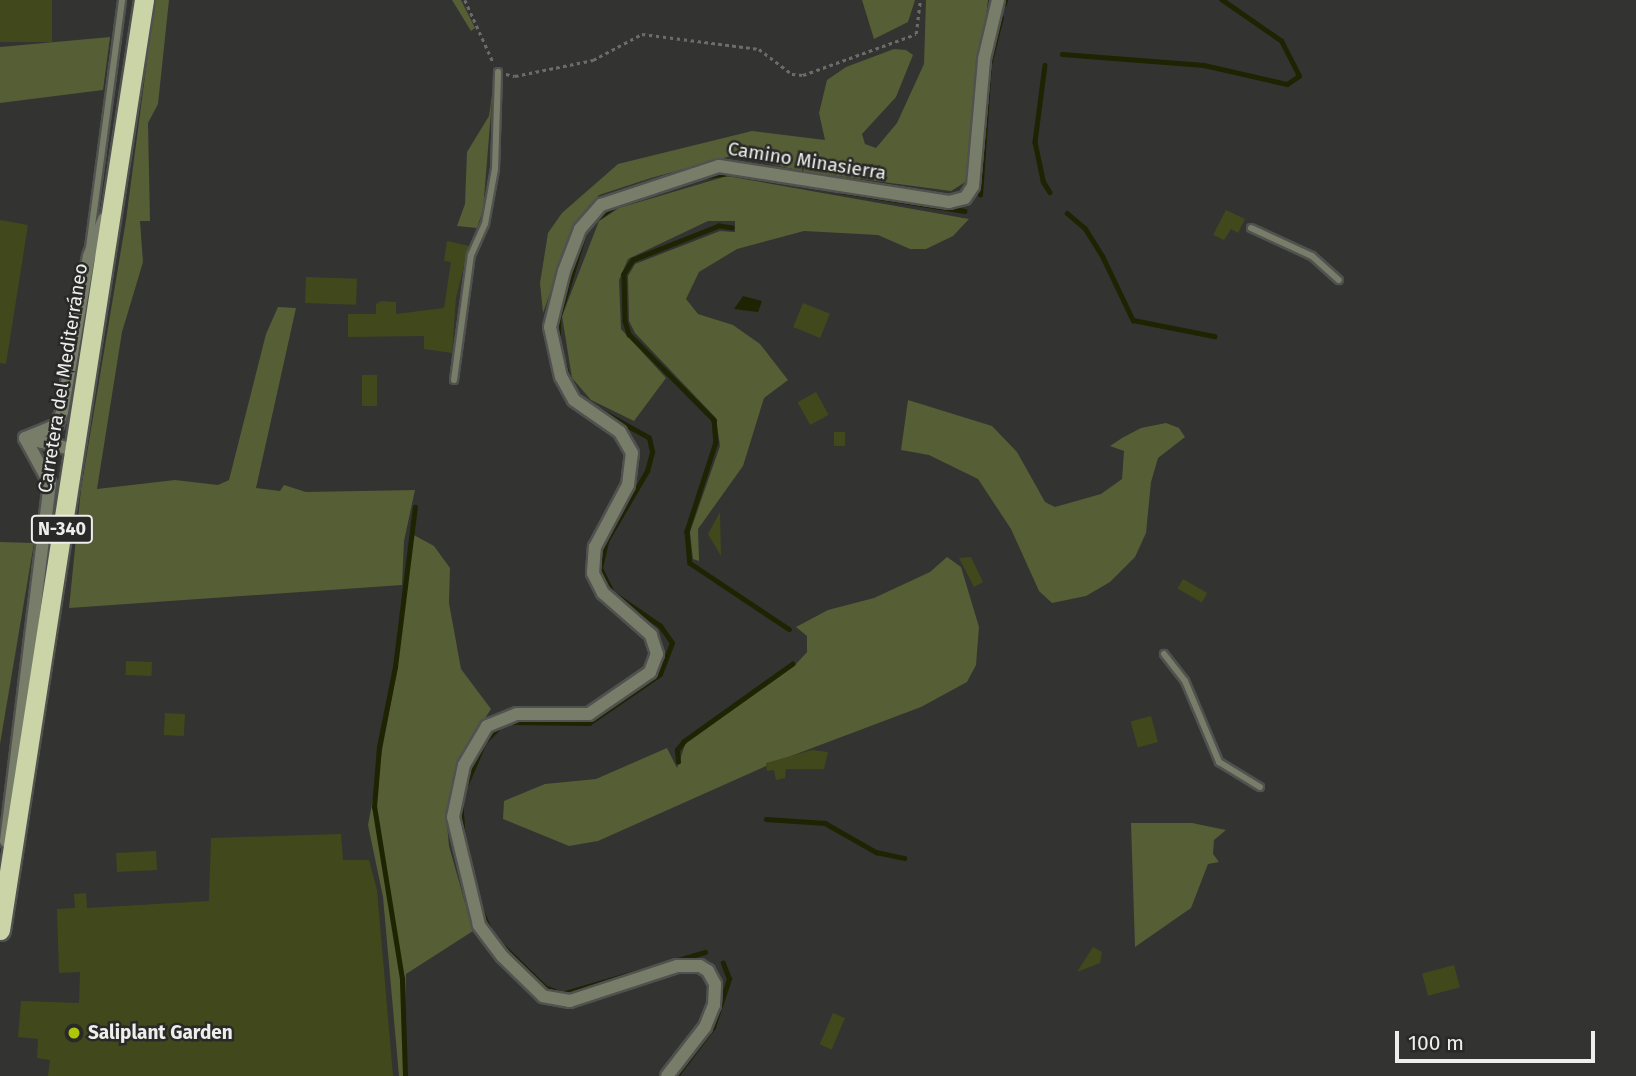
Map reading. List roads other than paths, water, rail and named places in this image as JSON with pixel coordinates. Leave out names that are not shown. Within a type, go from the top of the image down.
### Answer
[{"type":"highway","name":"Carretera del Mediterráneo","points":[[0,930],[144,0]]},
{"type":"street","name":"Camino Minasierra","points":[[667,1076],[705,1027],[714,1005],[715,984],[708,971],[688,964],[570,1001],[543,996],[483,933],[456,838],[457,785],[478,737],[487,726],[517,714],[589,714],[650,672],[657,654],[651,635],[603,593],[593,573],[595,548],[628,485],[632,453],[620,432],[582,408],[563,384],[551,327],[564,271],[580,229],[601,205],[708,168],[746,167],[949,202],[965,198],[973,186],[984,59],[998,0]]},
{"type":"street","points":[[25,438],[57,425],[62,412],[89,256],[115,192]]},
{"type":"street","points":[[25,438],[75,450]]},
{"type":"street","points":[[10,866],[5,834],[50,484],[25,438]]},
{"type":"lane","points":[[89,256],[122,0]]},
{"type":"lane","points":[[454,380],[471,256],[485,224],[495,169],[498,72]]},
{"type":"lane","points":[[1251,228],[1312,256],[1339,280]]},
{"type":"lane","points":[[1164,653],[1185,681],[1219,762],[1260,787]]},
{"type":"waterway","points":[[1004,4],[1005,0]]},
{"type":"waterway","points":[[1062,54],[1204,65],[1287,84],[1299,76],[1281,41],[1222,0]]},
{"type":"waterway","points":[[980,195],[989,65],[1001,17]]},
{"type":"waterway","points":[[1045,65],[1035,142],[1043,181],[1050,192]]},
{"type":"waterway","points":[[706,176],[729,173]]},
{"type":"waterway","points":[[841,191],[964,211]]},
{"type":"waterway","points":[[596,219],[612,208]]},
{"type":"waterway","points":[[1067,213],[1085,228],[1103,257],[1133,320],[1214,336]]},
{"type":"waterway","points":[[732,228],[719,226],[633,260],[624,274],[625,321],[629,334],[714,420],[716,442],[687,531],[690,563],[789,629]]},
{"type":"waterway","points":[[558,337],[558,319],[584,234]]},
{"type":"waterway","points":[[564,362],[569,381]]},
{"type":"waterway","points":[[511,722],[589,723],[660,674],[672,643],[660,626],[612,593],[600,568],[606,541],[647,471],[652,452],[649,438],[586,403],[575,391]]},
{"type":"waterway","points":[[405,1076],[402,979],[374,807],[379,747],[395,667],[415,507]]},
{"type":"waterway","points":[[678,762],[677,750],[684,741],[792,664]]},
{"type":"waterway","points":[[466,784],[484,742],[500,726]]},
{"type":"waterway","points":[[461,806],[463,832]]},
{"type":"waterway","points":[[766,819],[825,823],[876,852],[904,858]]},
{"type":"waterway","points":[[482,912],[490,930]]},
{"type":"waterway","points":[[499,942],[545,987],[562,994],[705,952]]},
{"type":"waterway","points":[[676,1076],[713,1027],[729,979],[723,963]]},
{"type":"place","name":"Saliplant Garden","points":[[74,1033]]}]
